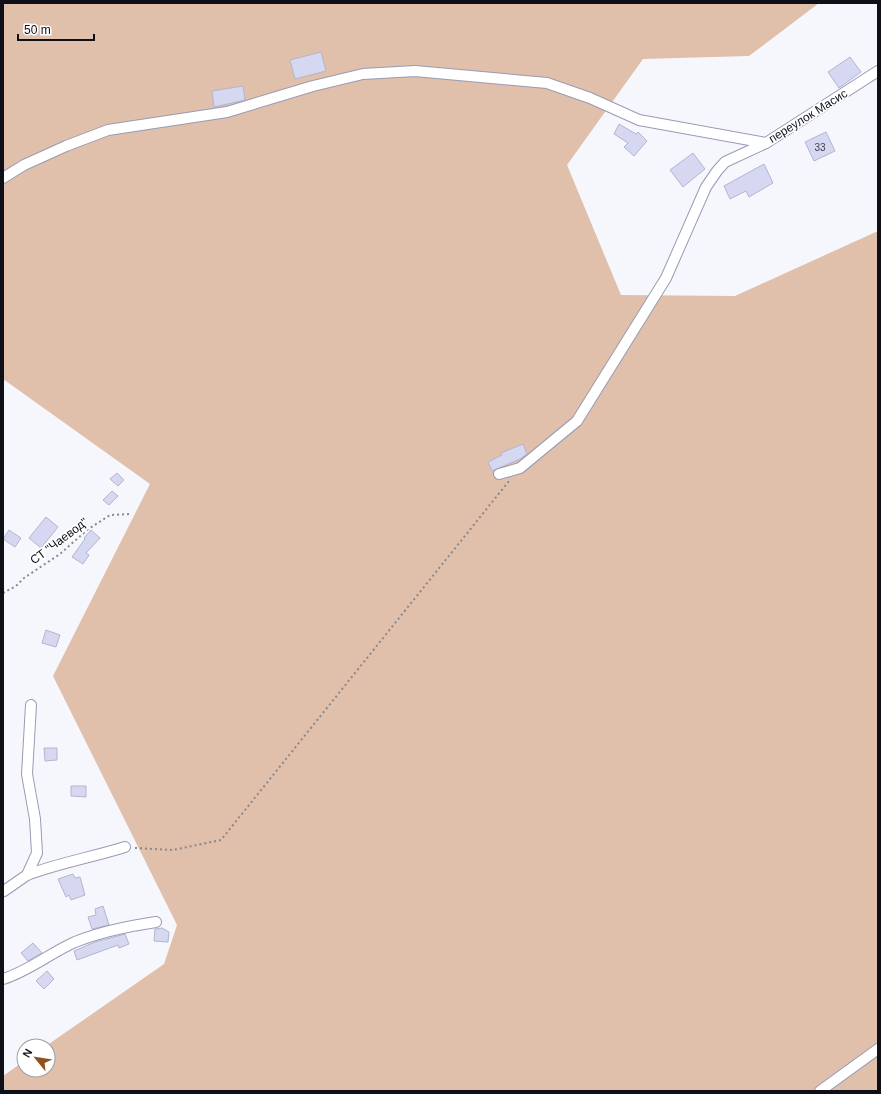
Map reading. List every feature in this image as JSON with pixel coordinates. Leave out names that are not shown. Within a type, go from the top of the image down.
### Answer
[{"type":"street","name":"переулок Масис","points":[[3,178],[24,164],[108,130],[227,112],[313,86],[363,74],[415,71],[547,83],[590,98],[639,120],[766,143],[878,71]]},
{"type":"street","points":[[499,474],[520,468],[577,421],[666,278],[706,187],[717,170],[725,162],[766,143]]},
{"type":"street","points":[[27,875],[37,853],[35,819],[27,774],[31,705]]},
{"type":"street","points":[[3,891],[27,875],[54,865],[93,857],[125,847]]},
{"type":"street","points":[[3,979],[15,975],[75,942],[133,925],[156,922]]},
{"type":"street","points":[[820,1091],[878,1049]]},
{"type":"path","points":[[125,847],[173,850],[221,840],[520,468]]},
{"type":"path","name":"СТ \"Чаевод\"","points":[[3,593],[16,586],[24,578],[60,554],[87,530],[110,515],[130,514]]},
{"type":"shaded area","points":[[3,3],[819,3],[749,56],[643,59],[567,165],[621,295],[735,296],[878,231],[878,1091],[3,1091],[3,1076],[16,1067],[16,1078],[56,1078],[56,1039],[164,964],[177,925],[53,676],[150,484],[3,379]]},
{"type":"building","points":[[321,52],[326,71],[295,79],[290,60]]},
{"type":"building","points":[[850,57],[861,72],[839,88],[828,72]]},
{"type":"building","points":[[243,86],[245,100],[214,107],[212,91]]},
{"type":"building","points":[[619,124],[636,134],[638,132],[647,141],[634,156],[624,147],[628,143],[614,134]]},
{"type":"building","points":[[826,132],[835,151],[814,161],[805,142]]},
{"type":"building","points":[[693,153],[705,169],[683,187],[670,170]]},
{"type":"building","points":[[764,164],[773,183],[749,197],[746,191],[730,199],[724,186]]},
{"type":"building","points":[[523,444],[527,454],[520,459],[492,471],[488,462],[502,455],[501,453]]},
{"type":"building","points":[[117,473],[124,480],[118,486],[110,479]]},
{"type":"building","points":[[112,491],[118,496],[109,505],[103,500]]},
{"type":"building","points":[[46,517],[58,527],[41,548],[29,538]]},
{"type":"building","points":[[9,530],[21,538],[15,547],[3,539]]},
{"type":"building","points":[[91,530],[100,538],[86,553],[89,555],[83,564],[72,557]]},
{"type":"building","points":[[46,630],[60,635],[56,647],[42,643]]},
{"type":"building","points":[[44,748],[57,748],[57,760],[45,761]]},
{"type":"building","points":[[71,786],[86,786],[86,797],[71,796]]},
{"type":"building","points":[[73,874],[75,878],[80,877],[85,895],[71,900],[69,895],[66,897],[58,879]]},
{"type":"building","points":[[103,906],[109,925],[92,929],[88,917],[96,915],[95,909]]},
{"type":"building","points":[[162,928],[169,932],[168,942],[154,941],[155,929]]},
{"type":"building","points":[[125,934],[129,944],[119,948],[118,945],[77,960],[74,951],[95,942]]},
{"type":"building","points":[[33,943],[42,953],[28,961],[21,953]]},
{"type":"building","points":[[47,971],[54,979],[44,989],[36,981]]}]
